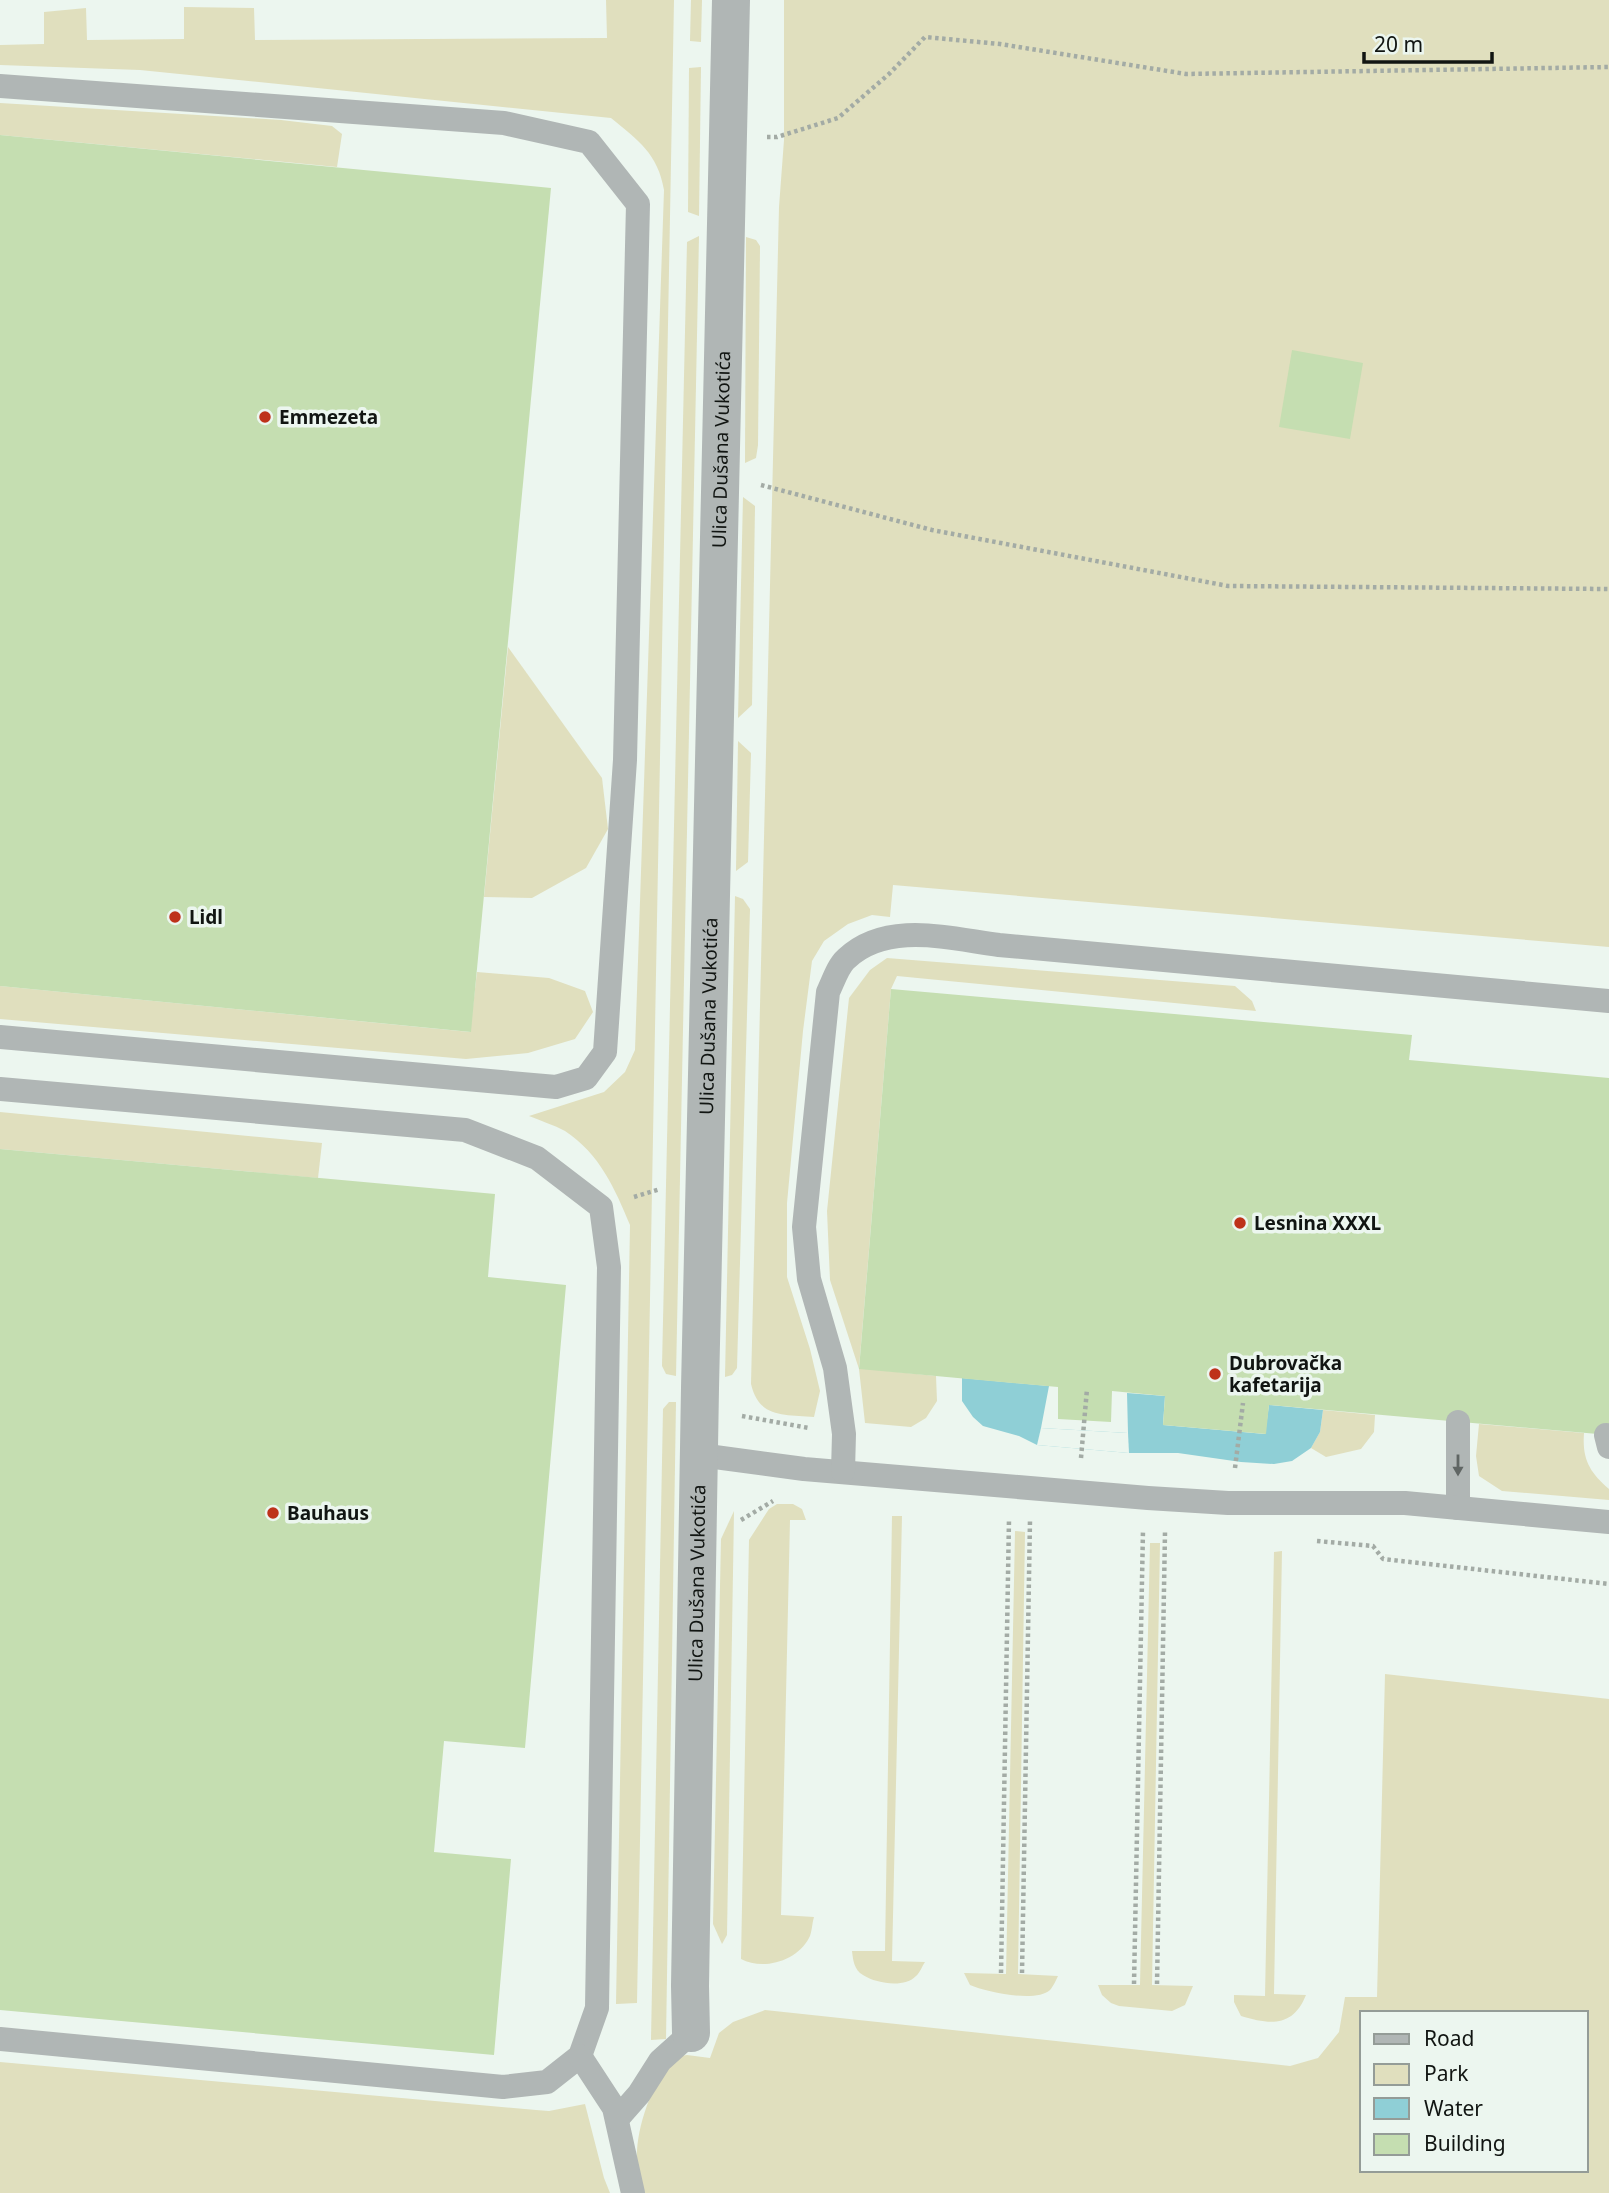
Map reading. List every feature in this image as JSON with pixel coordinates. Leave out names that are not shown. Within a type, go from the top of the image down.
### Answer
[{"type":"street","name":"Ulica Dušana Vukotića","points":[[691,2034],[699,1388],[731,0]]},
{"type":"lane","points":[[0,86],[504,123],[589,142],[638,204],[625,760],[606,1052],[586,1078],[556,1087],[0,1037]]},
{"type":"lane","points":[[843,1471],[844,1434],[835,1368],[809,1279],[804,1227],[828,992],[845,960],[870,944],[908,934],[1013,946],[1609,1000]]},
{"type":"lane","points":[[0,1089],[465,1130],[537,1158],[601,1207],[609,1267],[597,2008],[580,2056],[547,2082],[503,2087],[0,2039]]},
{"type":"lane","points":[[1458,1422],[1458,1508]]},
{"type":"lane","points":[[700,1455],[843,1471],[1228,1503],[1405,1503],[1609,1522]]},
{"type":"lane","points":[[617,2119],[639,2094],[660,2061],[691,2034]]},
{"type":"lane","points":[[580,2056],[614,2108],[633,2193]]},
{"type":"path","points":[[728,137],[776,137],[838,118],[889,74],[925,37],[1000,44],[1186,74],[1609,67]]},
{"type":"path","points":[[720,475],[932,530],[1228,586],[1609,589]]},
{"type":"path","points":[[1082,1449],[1087,1389]]},
{"type":"path","points":[[1236,1465],[1243,1403]]},
{"type":"path","points":[[1134,1984],[1144,1526],[1148,1497]]},
{"type":"path","points":[[1001,1973],[1009,1514]]},
{"type":"path","points":[[1022,1973],[1030,1516]]},
{"type":"path","points":[[1157,1984],[1166,1528]]},
{"type":"green space","points":[[606,0],[674,0],[637,2003],[616,2004],[630,1225],[605,1173],[588,1150],[565,1131],[529,1116],[604,1092],[625,1072],[635,1050],[664,190],[661,177],[652,157],[630,133],[611,118],[140,70],[0,65],[0,45],[44,44],[44,12],[86,8],[87,40],[184,39],[184,7],[254,8],[255,40],[607,38]]},
{"type":"green space","points":[[691,0],[702,0],[701,42],[690,41]]},
{"type":"green space","points":[[784,0],[1609,0],[1609,947],[893,885],[890,917],[872,915],[848,924],[824,941],[812,961],[787,1203],[787,1277],[820,1391],[814,1417],[783,1414],[767,1409],[760,1404],[751,1384],[779,207],[784,140]]},
{"type":"green space","points":[[701,67],[699,216],[688,212],[689,68]]},
{"type":"green space","points":[[0,103],[281,120],[332,126],[342,134],[337,167],[0,135]]},
{"type":"green space","points":[[699,236],[676,1376],[666,1374],[662,1366],[687,242]]},
{"type":"green space","points":[[746,237],[756,240],[760,246],[758,445],[756,458],[745,463]]},
{"type":"green space","points":[[743,497],[755,506],[752,705],[738,718]]},
{"type":"green space","points":[[508,647],[602,778],[608,829],[586,868],[532,898],[484,897]]},
{"type":"green space","points":[[738,741],[751,753],[748,862],[736,871]]},
{"type":"green space","points":[[735,896],[743,899],[750,909],[737,1368],[732,1375],[725,1377]]},
{"type":"green space","points":[[887,958],[1235,986],[1252,1001],[1256,1011],[897,976],[891,989],[859,1368],[936,1376],[937,1401],[926,1418],[911,1427],[865,1423],[859,1369],[830,1280],[827,1211],[849,998],[870,970]]},
{"type":"green space","points":[[477,972],[549,978],[585,991],[593,1012],[575,1039],[528,1053],[466,1059],[0,1019],[0,986],[470,1032]]},
{"type":"green space","points":[[0,1112],[322,1143],[318,1178],[0,1149]]},
{"type":"green space","points":[[669,1402],[676,1402],[666,2039],[651,2040],[663,1409]]},
{"type":"green space","points":[[1323,1410],[1375,1415],[1374,1432],[1361,1449],[1326,1457],[1311,1448],[1320,1432]]},
{"type":"green space","points":[[1479,1424],[1584,1433],[1586,1458],[1592,1471],[1609,1489],[1609,1500],[1502,1491],[1479,1476],[1476,1456]]},
{"type":"green space","points":[[777,1504],[793,1504],[802,1509],[806,1520],[790,1520],[781,1915],[814,1917],[809,1938],[796,1953],[779,1962],[759,1964],[741,1959],[749,1540],[769,1509]]},
{"type":"green space","points":[[734,1511],[727,1935],[722,1944],[713,1924],[721,1539]]},
{"type":"green space","points":[[892,1516],[902,1516],[892,1961],[925,1962],[911,1980],[898,1983],[876,1981],[860,1973],[854,1965],[852,1951],[885,1951]]},
{"type":"green space","points":[[1015,1531],[1025,1532],[1018,1974],[1058,1976],[1050,1990],[1034,1996],[1011,1995],[977,1988],[970,1985],[964,1973],[1006,1974]]},
{"type":"green space","points":[[1150,1543],[1160,1543],[1152,1985],[1193,1986],[1185,2005],[1172,2011],[1119,2006],[1102,1995],[1098,1985],[1140,1985]]},
{"type":"green space","points":[[1282,1551],[1274,1994],[1306,1995],[1295,2013],[1280,2021],[1271,2022],[1241,2016],[1234,2002],[1234,1995],[1265,1996],[1274,1552]]},
{"type":"green space","points":[[1385,1674],[1609,1699],[1609,2193],[642,2193],[638,2175],[638,2140],[653,2090],[669,2058],[687,2055],[710,2058],[719,2033],[733,2022],[765,2010],[1290,2066],[1318,2058],[1339,2032],[1345,1997],[1377,1997]]},
{"type":"green space","points":[[0,2062],[549,2111],[585,2104],[610,2193],[0,2193]]},
{"type":"water","points":[[962,1378],[1049,1386],[1041,1428],[1128,1433],[1127,1393],[1165,1396],[1163,1425],[1265,1434],[1269,1405],[1323,1410],[1320,1432],[1311,1448],[1292,1461],[1274,1464],[1178,1453],[1129,1453],[1037,1445],[1019,1436],[983,1426],[962,1401]]},
{"type":"pier","points":[[1041,1428],[1128,1433],[1129,1453],[1037,1445]]},
{"type":"building","name":"Emmezeta","points":[[0,135],[551,188],[471,1032],[0,986]]},
{"type":"building","points":[[1292,350],[1363,363],[1350,439],[1279,427]]},
{"type":"building","name":"Lesnina XXXL","points":[[891,989],[1412,1035],[1409,1060],[1609,1078],[1609,1435],[1269,1405],[1266,1434],[1163,1425],[1165,1396],[1112,1391],[1111,1422],[1058,1419],[1058,1387],[859,1369]]},
{"type":"building","name":"Bauhaus","points":[[0,1149],[495,1194],[488,1277],[566,1285],[525,1748],[444,1741],[434,1852],[511,1859],[494,2055],[0,2010]]},
{"type":"place","name":"Emmezeta","points":[[265,417]]},
{"type":"place","name":"Lidl","points":[[175,917]]},
{"type":"place","name":"Lesnina XXXL","points":[[1240,1223]]},
{"type":"place","name":"Dubrovačka kafetarija","points":[[1215,1374]]},
{"type":"place","name":"Bauhaus","points":[[273,1513]]}]
